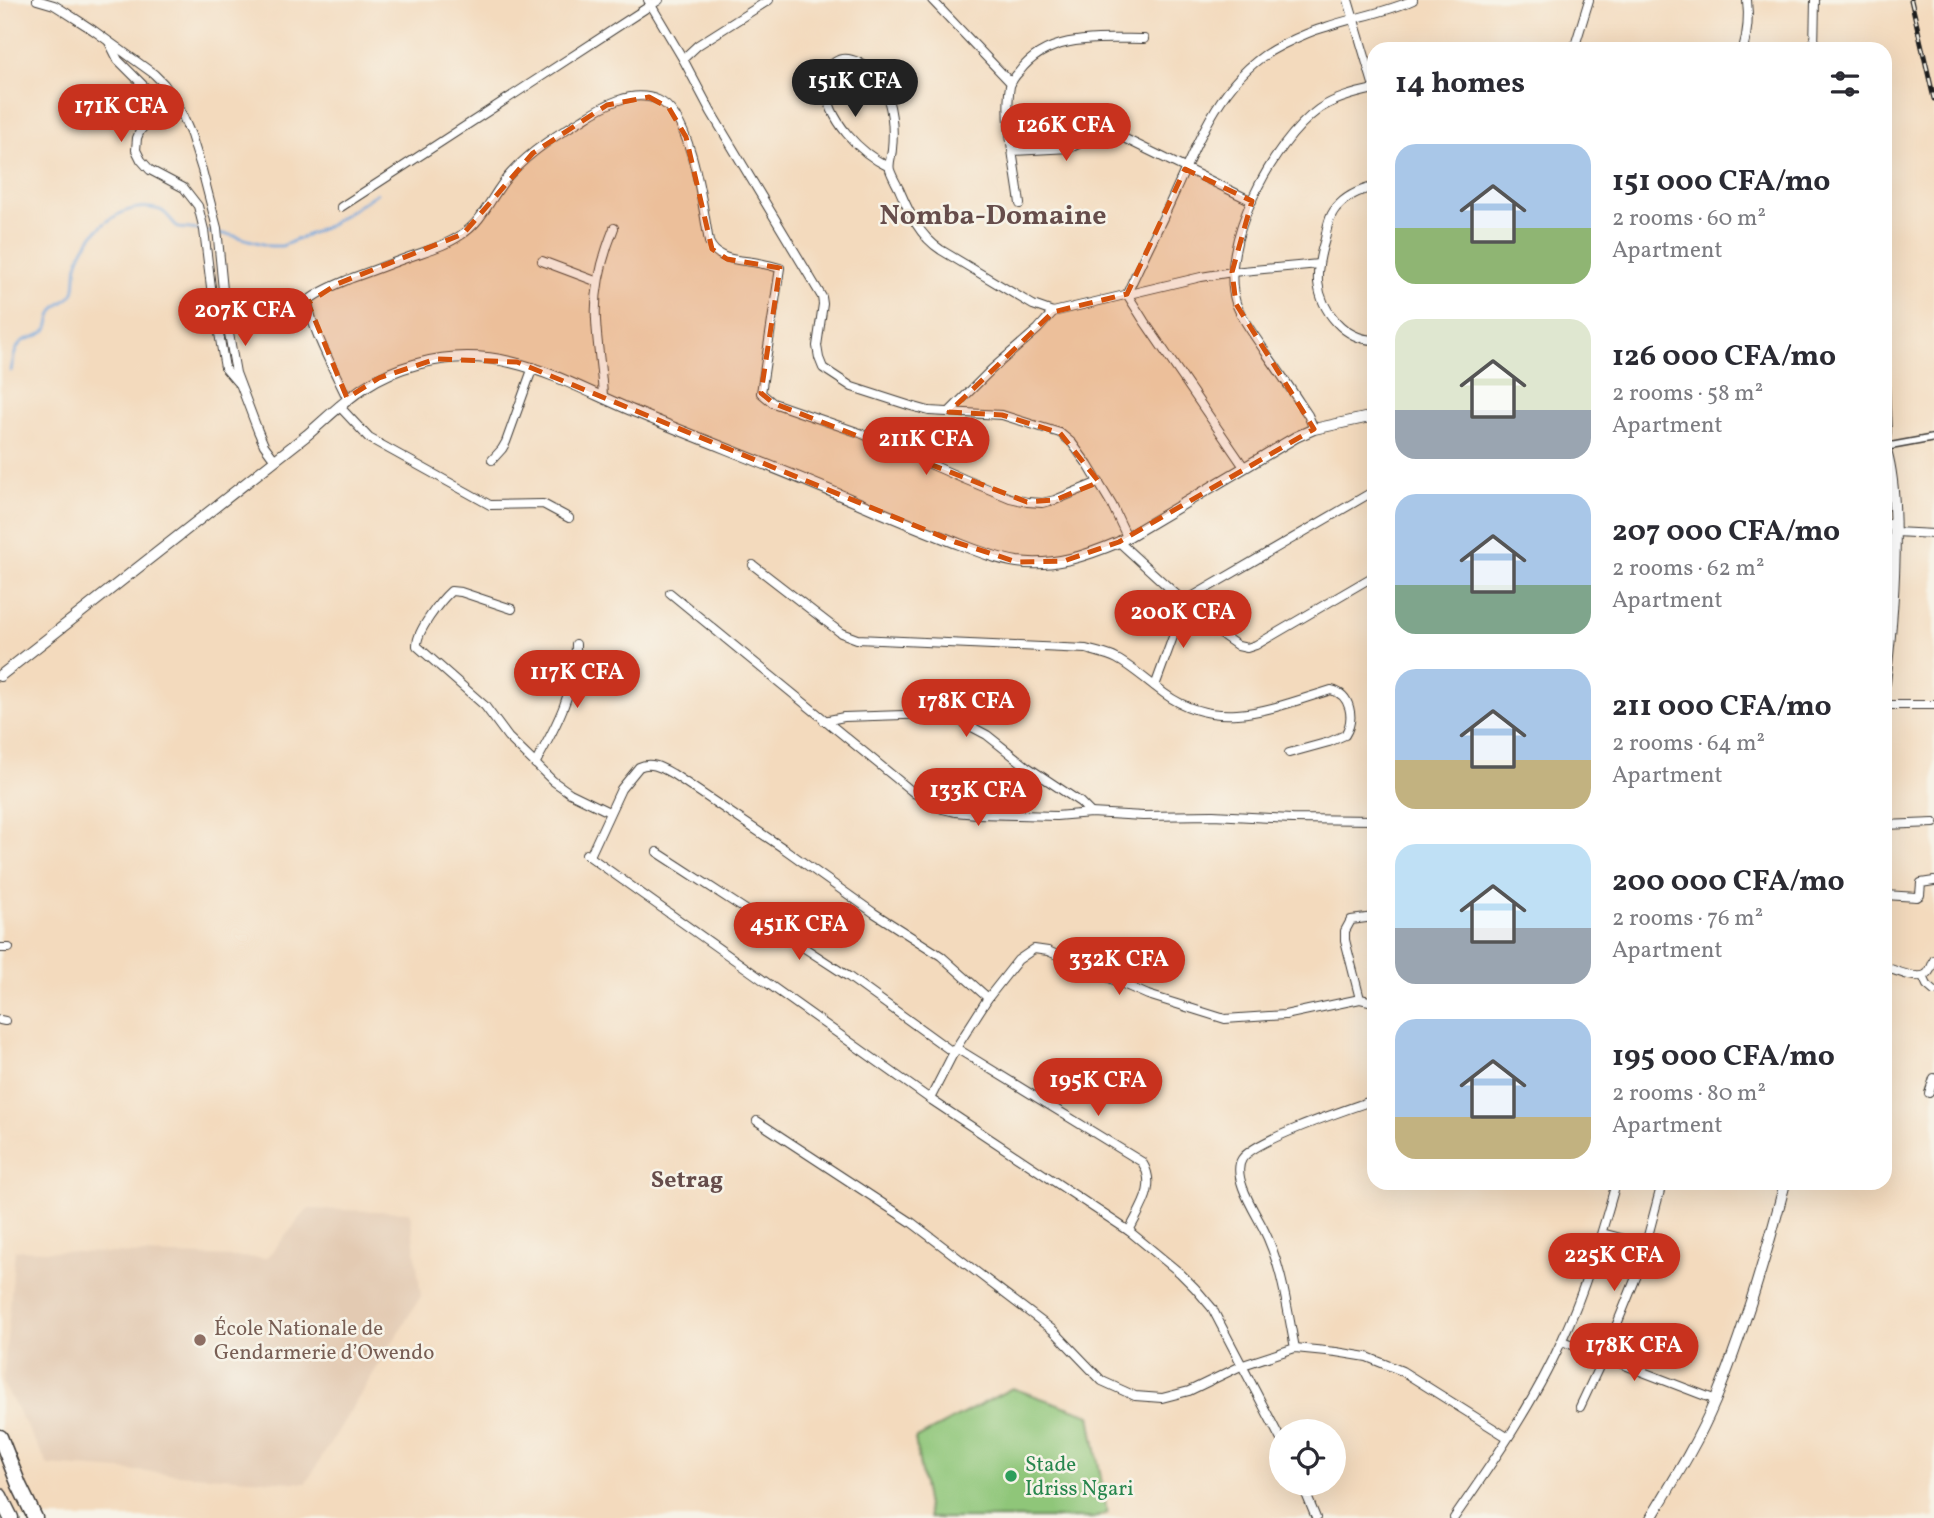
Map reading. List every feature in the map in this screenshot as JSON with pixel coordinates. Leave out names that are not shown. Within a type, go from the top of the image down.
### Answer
[{"type":"highway","points":[[0,1437],[35,1518]]},
{"type":"highway","points":[[0,1496],[10,1518]]},
{"type":"street","points":[[37,0],[54,5],[154,74],[164,83],[177,103],[200,162],[217,233],[231,354],[239,384],[264,445],[275,460]]},
{"type":"street","points":[[683,59],[698,45],[769,0]]},
{"type":"street","points":[[932,0],[1011,83]]},
{"type":"street","points":[[1348,0],[1367,64]]},
{"type":"street","points":[[1128,294],[1211,115],[1240,76],[1255,62],[1283,44],[1325,27],[1413,0]]},
{"type":"street","points":[[1576,42],[1588,0]]},
{"type":"street","points":[[1745,42],[1749,13],[1747,0]]},
{"type":"street","points":[[1814,42],[1815,0]]},
{"type":"street","points":[[341,207],[653,2],[711,112],[822,297],[817,346],[823,368],[852,387],[911,407],[929,411],[1002,415],[1060,433],[1072,443],[1099,482],[1123,540],[1184,603],[1238,646],[1247,648],[1256,645],[1367,580]]},
{"type":"street","points":[[1020,204],[1008,113],[1011,83],[1028,60],[1055,45],[1085,39],[1143,39]]},
{"type":"street","points":[[109,41],[118,60],[152,94],[155,111],[140,131],[136,144],[141,160],[150,170],[184,188],[198,206],[205,234],[225,368],[239,384]]},
{"type":"street","points":[[889,167],[892,115],[886,91],[876,75],[862,64],[850,59],[835,61],[826,73],[829,105],[837,119],[866,153],[889,167],[917,225],[930,243],[1033,306],[1053,312],[1201,277],[1319,264]]},
{"type":"street","points":[[1314,429],[1308,415],[1245,321],[1237,304],[1232,272],[1242,227],[1252,201],[1275,157],[1289,138],[1304,121],[1321,108],[1367,90]]},
{"type":"street","points":[[569,518],[543,504],[490,505],[369,438],[343,402],[314,324],[309,307],[310,300],[337,284],[437,247],[463,234],[484,212],[512,172],[533,153],[607,104],[631,97],[657,99],[669,108],[686,137],[712,249],[727,259],[780,268],[761,393],[773,403],[860,433],[1010,498],[1042,503],[1099,482]]},
{"type":"street","points":[[1095,124],[1252,201]]},
{"type":"street","points":[[1013,151],[1070,148],[1108,130]]},
{"type":"street","points":[[1367,188],[1335,208],[1319,264],[1318,281],[1329,313],[1351,335],[1367,340]]},
{"type":"street","points":[[603,397],[596,318],[598,282],[604,253],[614,228]]},
{"type":"street","points":[[542,261],[598,282]]},
{"type":"street","points":[[1128,294],[1244,467]]},
{"type":"street","points":[[949,412],[1053,312]]},
{"type":"street","points":[[0,676],[307,435],[364,386],[389,373],[436,359],[482,357],[533,368],[910,525],[1017,562],[1065,561],[1096,552],[1123,540],[1296,437],[1314,429],[1367,418]]},
{"type":"street","points":[[492,460],[506,442],[533,368]]},
{"type":"street","points":[[1892,446],[1934,439]]},
{"type":"street","points":[[1892,478],[1895,521],[1892,612]]},
{"type":"street","points":[[1155,686],[1184,603],[1367,495]]},
{"type":"street","points":[[1895,532],[1934,534]]},
{"type":"street","points":[[753,565],[830,625],[851,637],[881,641],[1086,649],[1117,659],[1183,705],[1199,711],[1225,715],[1261,711],[1331,690],[1344,696],[1348,703],[1349,724],[1345,735],[1289,753]]},
{"type":"street","points":[[512,609],[451,591],[422,629],[417,638],[417,646],[485,706],[508,737],[553,782],[609,812]]},
{"type":"street","points":[[670,593],[914,793],[943,809],[1004,815],[1056,816],[1091,813],[1367,820]]},
{"type":"street","points":[[535,764],[547,744],[573,680],[576,644]]},
{"type":"street","points":[[1892,705],[1934,705]]},
{"type":"street","points":[[824,721],[933,714],[960,719],[987,735],[1026,766],[1080,802],[1091,813]]},
{"type":"street","points":[[988,998],[941,956],[662,768],[648,764],[639,766],[621,789],[588,855],[930,1098],[1129,1231],[1195,1288],[1212,1308],[1270,1419]]},
{"type":"street","points":[[1892,825],[1934,823]]},
{"type":"street","points":[[657,852],[849,977],[955,1050],[1142,1162],[1148,1171],[1150,1185],[1129,1231]]},
{"type":"street","points":[[1892,895],[1917,897],[1920,895],[1921,883],[1934,881]]},
{"type":"street","points":[[1360,999],[1345,931],[1352,920],[1367,918]]},
{"type":"street","points":[[930,1098],[955,1050],[988,998],[1018,960],[1029,951],[1040,949],[1148,995],[1226,1018],[1285,1015],[1360,999],[1367,1000]]},
{"type":"street","points":[[1892,970],[1923,976],[1928,974],[1934,960]]},
{"type":"street","points":[[1923,976],[1934,991]]},
{"type":"street","points":[[1929,1093],[1934,1078]]},
{"type":"street","points":[[1295,1348],[1277,1266],[1268,1237],[1242,1186],[1238,1173],[1240,1161],[1248,1152],[1280,1136],[1367,1103]]},
{"type":"street","points":[[757,1121],[911,1222],[1054,1331],[1102,1381],[1135,1396],[1162,1398],[1189,1391],[1243,1365],[1295,1348],[1367,1357],[1402,1371],[1507,1437]]},
{"type":"street","points":[[1454,1518],[1536,1391],[1562,1341],[1584,1287],[1614,1190]]},
{"type":"street","points":[[1580,1407],[1639,1270],[1660,1190]]},
{"type":"street","points":[[1651,1518],[1716,1400],[1753,1295],[1783,1190]]},
{"type":"street","points":[[1602,1233],[1647,1245]]},
{"type":"street","points":[[1562,1341],[1716,1400]]},
{"type":"street","points":[[1307,1496],[1316,1518]]},
{"type":"highlighted area","points":[[649,97],[669,108],[686,137],[712,249],[727,259],[780,268],[761,393],[773,403],[1027,502],[1055,500],[1099,482],[1060,433],[1002,415],[949,412],[1053,312],[1127,294],[1185,169],[1252,201],[1232,272],[1236,304],[1314,429],[1119,542],[1064,561],[1017,562],[955,542],[517,362],[436,359],[379,378],[347,398],[308,303],[337,284],[463,234],[533,153],[607,105]]},
{"type":"shaded area","name":"École Nationale de Gendarmerie d’Owendo","points":[[308,1209],[410,1212],[421,1296],[306,1483],[48,1465],[3,1384],[15,1250],[267,1258]]},
{"type":"green space","name":"Stade Idriss Ngari","points":[[1012,1388],[1090,1415],[1107,1513],[1094,1518],[929,1518],[915,1439]]},
{"type":"waterway","points":[[208,232],[231,235],[270,246],[282,246],[328,226],[377,193]]},
{"type":"waterway","points":[[11,371],[19,345],[47,330],[54,310],[74,292],[77,265],[82,253],[89,241],[108,221],[120,213],[146,208],[163,211],[179,228],[201,230]]},
{"type":"railway","points":[[1911,0],[1934,99]]},
{"type":"place","name":"École Nationale de Gendarmerie d’Owendo","points":[[200,1340]]},
{"type":"place","name":"Stade Idriss Ngari","points":[[1011,1476]]},
{"type":"district","name":"Nomba-Domaine","points":[[993,214]]},
{"type":"district","name":"Setrag","points":[[687,1179]]}]
